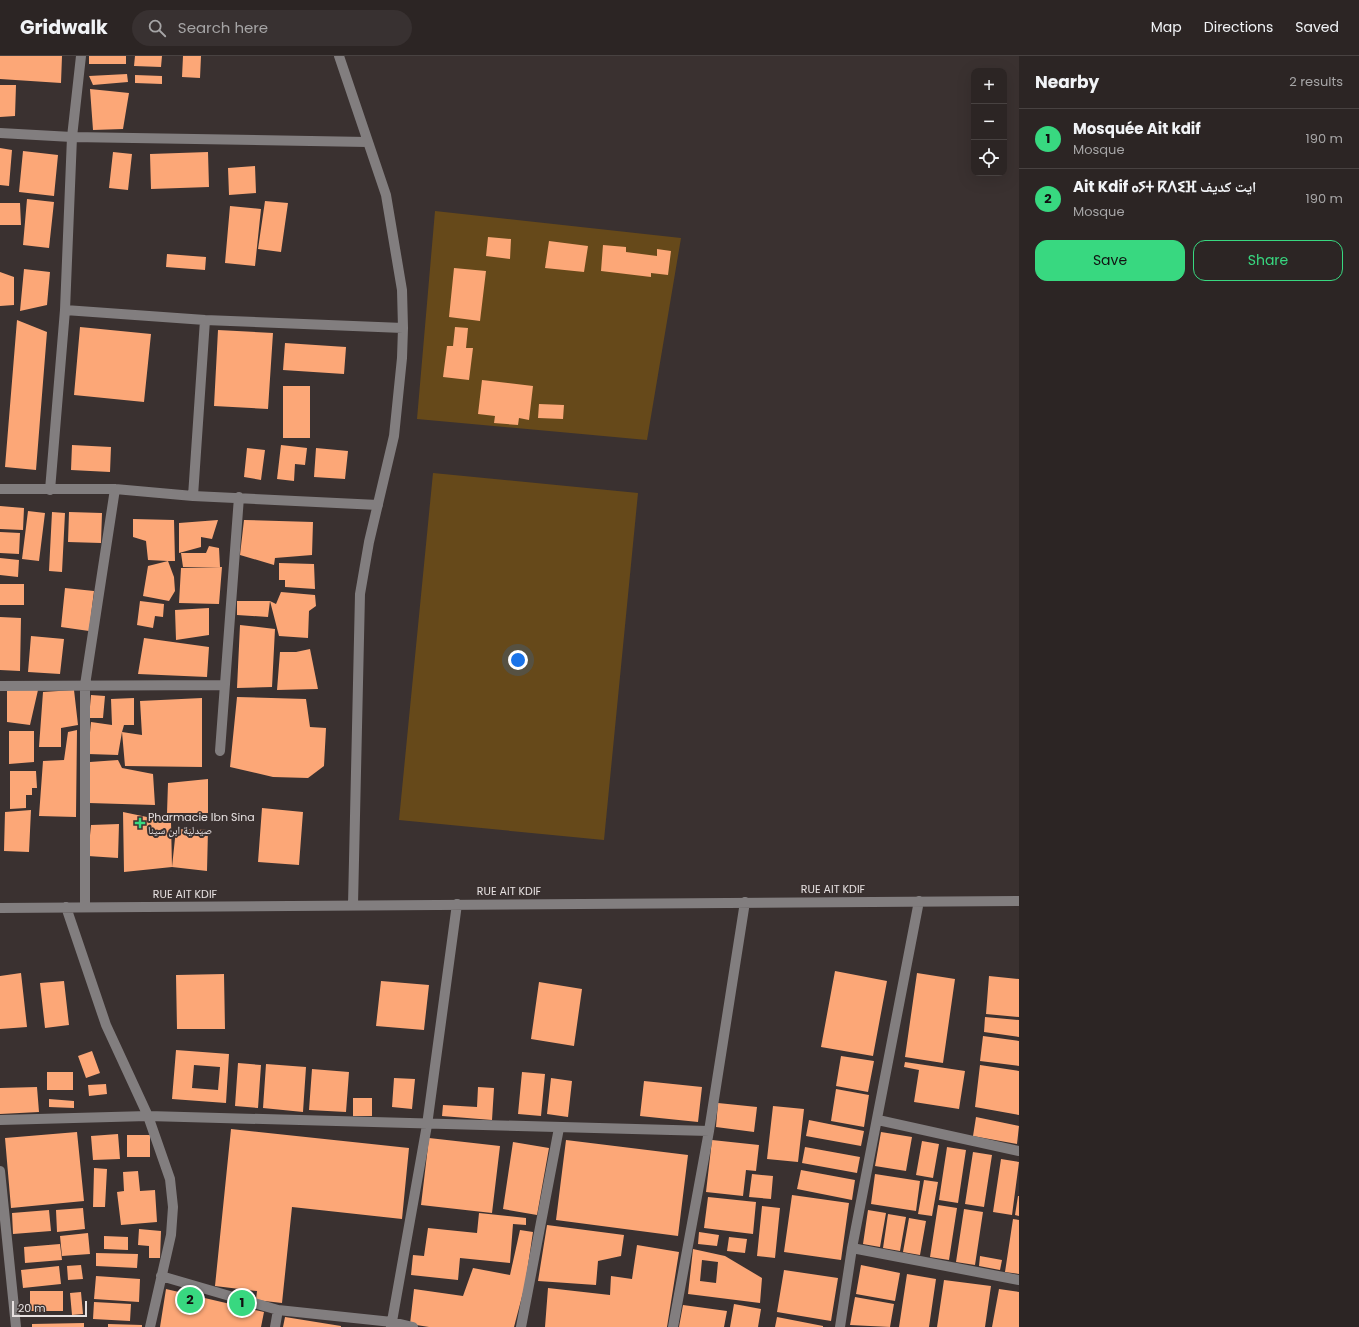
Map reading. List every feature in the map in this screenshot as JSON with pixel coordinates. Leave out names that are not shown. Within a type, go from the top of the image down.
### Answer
[{"type":"street","points":[[50,490],[65,310],[72,137],[81,56]]},
{"type":"street","points":[[339,56],[386,195],[402,290],[403,328],[402,358],[394,436],[369,542],[360,594],[352,905]]},
{"type":"street","points":[[0,133],[72,137],[367,142]]},
{"type":"street","points":[[65,310],[206,320],[403,328]]},
{"type":"street","points":[[193,496],[206,320]]},
{"type":"street","points":[[0,489],[115,489],[193,496],[239,497],[378,505]]},
{"type":"street","points":[[85,907],[85,685],[115,489]]},
{"type":"street","points":[[220,751],[239,497]]},
{"type":"street","points":[[0,686],[225,685]]},
{"type":"street","points":[[840,1327],[852,1248],[878,1120],[919,901]]},
{"type":"street","name":"RUE AIT KDIF","points":[[0,908],[1019,901]]},
{"type":"street","points":[[673,1327],[709,1131],[745,902]]},
{"type":"street","points":[[392,1324],[427,1125],[457,904]]},
{"type":"street","points":[[66,907],[106,1025],[148,1116],[170,1179],[173,1207],[171,1235],[150,1327]]},
{"type":"street","points":[[0,1120],[148,1116],[427,1125],[709,1131]]},
{"type":"street","points":[[878,1120],[1019,1151]]},
{"type":"street","points":[[521,1327],[559,1128]]},
{"type":"street","points":[[0,1171],[16,1327]]},
{"type":"street","points":[[852,1248],[1019,1280]]},
{"type":"street","points":[[161,1276],[278,1310],[412,1327]]},
{"type":"street","points":[[275,1327],[278,1310]]},
{"type":"shaded area","points":[[435,211],[681,238],[647,440],[417,419]]},
{"type":"shaded area","points":[[433,473],[638,493],[604,840],[399,820]]},
{"type":"building","points":[[0,56],[62,56],[61,83],[0,79]]},
{"type":"building","points":[[89,56],[126,56],[126,64],[89,64]]},
{"type":"building","points":[[135,56],[162,56],[161,67],[134,66]]},
{"type":"building","points":[[183,56],[201,56],[200,78],[182,77]]},
{"type":"building","points":[[127,74],[128,82],[93,85],[89,76]]},
{"type":"building","points":[[135,75],[162,76],[162,84],[135,83]]},
{"type":"building","points":[[0,85],[16,85],[15,116],[0,117]]},
{"type":"building","points":[[90,89],[129,93],[123,129],[93,130]]},
{"type":"building","points":[[0,148],[12,150],[9,186],[0,185]]},
{"type":"building","points":[[23,151],[58,155],[54,196],[19,192]]},
{"type":"building","points":[[113,152],[132,154],[128,190],[109,188]]},
{"type":"building","points":[[208,152],[209,187],[151,189],[150,154]]},
{"type":"building","points":[[255,166],[256,193],[229,195],[228,168]]},
{"type":"building","points":[[27,199],[54,202],[49,248],[23,245]]},
{"type":"building","points":[[265,201],[288,203],[281,252],[258,249]]},
{"type":"building","points":[[0,203],[20,203],[21,225],[0,225]]},
{"type":"building","points":[[230,206],[261,209],[255,266],[225,263]]},
{"type":"building","points":[[488,237],[511,239],[510,259],[486,256]]},
{"type":"building","points":[[549,241],[588,246],[584,272],[545,268]]},
{"type":"building","points":[[603,245],[626,247],[626,252],[657,256],[657,249],[671,251],[668,275],[651,273],[651,277],[601,271]]},
{"type":"building","points":[[167,254],[206,257],[205,270],[166,267]]},
{"type":"building","points":[[454,268],[486,271],[480,321],[449,317]]},
{"type":"building","points":[[24,269],[50,272],[47,305],[20,311]]},
{"type":"building","points":[[0,272],[14,277],[14,305],[0,306]]},
{"type":"building","points":[[17,320],[47,332],[36,470],[5,467]]},
{"type":"building","points":[[80,327],[151,334],[144,402],[74,395]]},
{"type":"building","points":[[455,327],[468,328],[466,348],[473,348],[469,380],[443,377],[447,346],[453,346]]},
{"type":"building","points":[[218,330],[273,333],[268,409],[214,406]]},
{"type":"building","points":[[285,343],[346,347],[344,374],[283,370]]},
{"type":"building","points":[[482,380],[533,386],[529,420],[519,418],[518,425],[494,423],[495,416],[478,414]]},
{"type":"building","points":[[283,386],[310,386],[310,438],[283,438]]},
{"type":"building","points":[[539,404],[564,405],[563,419],[538,418]]},
{"type":"building","points":[[72,445],[111,447],[110,472],[71,470]]},
{"type":"building","points":[[281,445],[307,448],[305,465],[295,464],[294,481],[277,479]]},
{"type":"building","points":[[247,448],[265,450],[261,480],[244,477]]},
{"type":"building","points":[[316,448],[348,451],[345,479],[314,477]]},
{"type":"building","points":[[0,506],[24,508],[23,530],[0,529]]},
{"type":"building","points":[[28,511],[45,513],[39,561],[22,559]]},
{"type":"building","points":[[52,512],[65,513],[62,572],[49,571]]},
{"type":"building","points":[[69,512],[102,513],[101,543],[68,542]]},
{"type":"building","points":[[133,519],[174,520],[175,561],[148,560],[146,541],[133,537]]},
{"type":"building","points":[[218,520],[212,539],[201,537],[201,547],[179,553],[179,523]]},
{"type":"building","points":[[244,520],[313,522],[312,555],[275,558],[274,565],[240,555]]},
{"type":"building","points":[[0,532],[20,533],[19,554],[0,553]]},
{"type":"building","points":[[209,546],[219,548],[220,567],[183,567],[181,553],[206,553]]},
{"type":"building","points":[[0,558],[19,560],[18,577],[0,575]]},
{"type":"building","points":[[168,561],[174,577],[175,591],[169,601],[143,596],[148,566]]},
{"type":"building","points":[[279,563],[314,564],[315,589],[285,587],[285,580],[279,580]]},
{"type":"building","points":[[222,567],[219,604],[179,603],[181,568]]},
{"type":"building","points":[[0,584],[24,584],[24,605],[0,605]]},
{"type":"building","points":[[65,588],[94,591],[89,631],[61,627]]},
{"type":"building","points":[[281,592],[315,595],[316,606],[309,611],[308,638],[279,636],[270,601],[276,604]]},
{"type":"building","points":[[140,601],[164,604],[163,617],[155,616],[153,628],[137,625]]},
{"type":"building","points":[[237,601],[270,601],[268,617],[237,615]]},
{"type":"building","points":[[209,608],[209,635],[176,640],[175,610]]},
{"type":"building","points":[[0,617],[21,618],[20,671],[0,670]]},
{"type":"building","points":[[240,625],[275,629],[272,687],[237,688]]},
{"type":"building","points":[[31,636],[64,639],[60,674],[28,672]]},
{"type":"building","points":[[144,638],[209,647],[207,677],[138,674]]},
{"type":"building","points":[[310,649],[318,689],[277,690],[280,652],[296,652]]},
{"type":"building","points":[[1,689],[38,690],[30,725],[7,722],[7,691]]},
{"type":"building","points":[[74,690],[78,725],[61,728],[61,747],[39,747],[43,692]]},
{"type":"building","points":[[91,695],[105,696],[103,718],[89,718]]},
{"type":"building","points":[[237,697],[306,699],[310,727],[326,728],[324,766],[308,778],[273,777],[230,767]]},
{"type":"building","points":[[134,698],[134,725],[124,725],[118,755],[88,754],[91,722],[112,725],[111,699]]},
{"type":"building","points":[[202,698],[202,767],[125,766],[122,732],[142,735],[140,701]]},
{"type":"building","points":[[77,730],[76,817],[39,816],[43,761],[64,760],[68,732]]},
{"type":"building","points":[[9,731],[34,731],[34,762],[9,764]]},
{"type":"building","points":[[118,760],[122,768],[153,774],[155,805],[89,803],[90,762]]},
{"type":"building","points":[[10,771],[36,771],[37,788],[32,788],[32,795],[26,795],[26,808],[10,809]]},
{"type":"building","points":[[208,779],[208,813],[167,813],[168,783]]},
{"type":"building","points":[[262,808],[303,812],[299,865],[258,862]]},
{"type":"building","points":[[31,810],[29,852],[4,851],[5,812]]},
{"type":"building","points":[[123,812],[171,822],[172,867],[124,872]]},
{"type":"building","points":[[119,824],[118,858],[88,856],[91,825]]},
{"type":"building","points":[[176,829],[208,830],[207,871],[172,867]]},
{"type":"building","points":[[835,971],[887,981],[873,1056],[821,1047]]},
{"type":"building","points":[[21,973],[27,1027],[0,1029],[0,976]]},
{"type":"building","points":[[917,973],[955,979],[943,1063],[905,1057]]},
{"type":"building","points":[[224,974],[225,1029],[177,1029],[176,975]]},
{"type":"building","points":[[989,976],[1019,979],[1019,1017],[986,1014]]},
{"type":"building","points":[[64,981],[69,1025],[45,1028],[40,983]]},
{"type":"building","points":[[381,981],[429,985],[424,1030],[376,1026]]},
{"type":"building","points":[[539,982],[582,989],[574,1046],[531,1039]]},
{"type":"building","points":[[985,1017],[1019,1020],[1019,1037],[984,1032]]},
{"type":"building","points":[[983,1036],[1019,1041],[1019,1066],[980,1061]]},
{"type":"building","points":[[176,1050],[229,1054],[226,1103],[172,1099]],"holes":[[[194,1065],[220,1067],[218,1090],[192,1088]]]},
{"type":"building","points":[[92,1051],[100,1073],[86,1078],[78,1056]]},
{"type":"building","points":[[841,1056],[874,1061],[868,1092],[836,1086]]},
{"type":"building","points":[[905,1062],[965,1071],[959,1109],[914,1102],[919,1070],[904,1067]]},
{"type":"building","points":[[238,1063],[261,1065],[258,1108],[235,1106]]},
{"type":"building","points":[[266,1064],[306,1067],[303,1112],[263,1108]]},
{"type":"building","points":[[980,1065],[1019,1071],[1019,1115],[975,1107]]},
{"type":"building","points":[[312,1069],[349,1072],[346,1112],[309,1110]]},
{"type":"building","points":[[47,1072],[73,1072],[73,1090],[47,1090]]},
{"type":"building","points":[[522,1072],[545,1074],[541,1116],[518,1114]]},
{"type":"building","points":[[394,1078],[415,1079],[412,1109],[392,1107]]},
{"type":"building","points":[[551,1078],[572,1081],[568,1117],[547,1114]]},
{"type":"building","points":[[644,1081],[702,1087],[698,1122],[640,1116]]},
{"type":"building","points":[[106,1084],[107,1094],[89,1096],[88,1085]]},
{"type":"building","points":[[37,1087],[39,1112],[0,1114],[0,1088]]},
{"type":"building","points":[[478,1087],[494,1088],[492,1120],[442,1116],[443,1105],[477,1107]]},
{"type":"building","points":[[836,1089],[869,1095],[864,1127],[831,1121]]},
{"type":"building","points":[[353,1098],[372,1098],[372,1116],[353,1116]]},
{"type":"building","points":[[49,1099],[74,1101],[74,1108],[49,1107]]},
{"type":"building","points":[[718,1103],[757,1107],[754,1132],[716,1127]]},
{"type":"building","points":[[773,1106],[804,1109],[798,1162],[767,1159]]},
{"type":"building","points":[[976,1117],[1019,1126],[1017,1144],[973,1136]]},
{"type":"building","points":[[809,1120],[864,1131],[861,1146],[806,1136]]},
{"type":"building","points":[[231,1129],[409,1148],[402,1219],[292,1207],[282,1303],[256,1300],[257,1291],[215,1286]]},
{"type":"building","points":[[77,1132],[84,1201],[11,1208],[5,1138]]},
{"type":"building","points":[[881,1132],[912,1137],[906,1171],[875,1166]]},
{"type":"building","points":[[118,1134],[120,1159],[93,1160],[91,1136]]},
{"type":"building","points":[[127,1135],[150,1135],[150,1157],[127,1157]]},
{"type":"building","points":[[429,1138],[500,1146],[492,1213],[421,1205]]},
{"type":"building","points":[[566,1140],[688,1155],[678,1236],[556,1220]]},
{"type":"building","points":[[712,1140],[759,1145],[756,1171],[746,1170],[743,1196],[706,1192]]},
{"type":"building","points":[[922,1141],[939,1144],[933,1178],[916,1175]]},
{"type":"building","points":[[513,1142],[549,1148],[537,1215],[503,1209]]},
{"type":"building","points":[[805,1147],[860,1157],[857,1173],[802,1163]]},
{"type":"building","points":[[947,1147],[966,1150],[958,1203],[939,1200]]},
{"type":"building","points":[[973,1152],[992,1155],[984,1207],[965,1204]]},
{"type":"building","points":[[1001,1159],[1019,1162],[1012,1215],[993,1212]]},
{"type":"building","points":[[94,1168],[107,1169],[105,1207],[93,1207]]},
{"type":"building","points":[[801,1170],[855,1180],[852,1200],[797,1189]]},
{"type":"building","points":[[138,1171],[140,1191],[155,1190],[157,1222],[121,1225],[117,1192],[124,1191],[123,1172]]},
{"type":"building","points":[[752,1174],[773,1176],[771,1199],[749,1197]]},
{"type":"building","points":[[875,1174],[920,1181],[916,1211],[871,1204]]},
{"type":"building","points":[[924,1180],[938,1182],[932,1216],[918,1214]]},
{"type":"building","points":[[792,1195],[849,1203],[841,1260],[784,1252]]},
{"type":"building","points":[[1019,1196],[1019,1216],[1015,1215]]},
{"type":"building","points":[[708,1197],[756,1202],[753,1234],[704,1228]]},
{"type":"building","points":[[938,1205],[957,1208],[949,1260],[930,1257]]},
{"type":"building","points":[[762,1206],[780,1208],[775,1258],[757,1256]]},
{"type":"building","points":[[83,1208],[85,1229],[57,1232],[56,1210]]},
{"type":"building","points":[[964,1209],[983,1212],[975,1265],[956,1262]]},
{"type":"building","points":[[49,1210],[51,1231],[13,1234],[12,1213]]},
{"type":"building","points":[[868,1210],[886,1213],[880,1247],[863,1244]]},
{"type":"building","points":[[479,1213],[526,1218],[526,1225],[513,1224],[510,1263],[460,1258],[458,1280],[411,1275],[413,1255],[424,1256],[428,1228],[477,1233]]},
{"type":"building","points":[[888,1214],[906,1217],[900,1251],[883,1248]]},
{"type":"building","points":[[909,1218],[926,1221],[920,1255],[903,1252]]},
{"type":"building","points":[[1013,1219],[1019,1220],[1019,1274],[1005,1272]]},
{"type":"building","points":[[547,1225],[624,1235],[621,1256],[598,1261],[596,1285],[538,1281]]},
{"type":"building","points":[[139,1229],[161,1231],[160,1258],[149,1258],[149,1246],[138,1245]]},
{"type":"building","points":[[520,1230],[533,1232],[525,1285],[514,1327],[429,1327],[410,1324],[414,1289],[463,1296],[473,1268],[510,1275]]},
{"type":"building","points":[[699,1232],[719,1235],[717,1246],[698,1244]]},
{"type":"building","points":[[88,1233],[90,1254],[62,1256],[60,1236]]},
{"type":"building","points":[[104,1236],[128,1237],[128,1250],[104,1249]]},
{"type":"building","points":[[729,1237],[747,1239],[745,1253],[727,1251]]},
{"type":"building","points":[[60,1244],[62,1260],[25,1263],[24,1247]]},
{"type":"building","points":[[637,1245],[679,1252],[667,1327],[545,1327],[548,1288],[610,1295],[611,1276],[632,1279]]},
{"type":"building","points":[[693,1249],[725,1256],[762,1278],[760,1303],[688,1294]],"holes":[[[702,1260],[718,1262],[716,1283],[700,1281]]]},
{"type":"building","points":[[96,1253],[138,1254],[137,1268],[96,1266]]},
{"type":"building","points":[[980,1256],[1002,1260],[1000,1270],[979,1266]]},
{"type":"building","points":[[81,1265],[83,1279],[68,1280],[67,1266]]},
{"type":"building","points":[[861,1265],[900,1273],[895,1301],[856,1294]]},
{"type":"building","points":[[59,1266],[61,1284],[23,1288],[21,1270]]},
{"type":"building","points":[[784,1270],[838,1278],[831,1321],[777,1312]]},
{"type":"building","points":[[907,1274],[936,1279],[929,1327],[899,1327]]},
{"type":"building","points":[[96,1276],[140,1279],[139,1302],[94,1299]]},
{"type":"building","points":[[944,1280],[991,1286],[985,1327],[937,1327]]},
{"type":"building","points":[[166,1289],[264,1312],[261,1327],[160,1327]]},
{"type":"building","points":[[999,1289],[1019,1292],[1019,1327],[992,1327]]},
{"type":"building","points":[[30,1291],[63,1291],[63,1311],[30,1311]]},
{"type":"building","points":[[81,1292],[83,1314],[72,1315],[70,1293]]},
{"type":"building","points":[[855,1297],[894,1304],[890,1327],[850,1325]]},
{"type":"building","points":[[94,1302],[131,1304],[130,1321],[93,1319]]},
{"type":"building","points":[[734,1304],[761,1309],[758,1327],[730,1327]]},
{"type":"building","points":[[683,1305],[727,1311],[724,1327],[679,1327]]},
{"type":"building","points":[[285,1317],[341,1326],[341,1327],[283,1327]]},
{"type":"building","points":[[777,1317],[823,1326],[823,1327],[775,1327]]},
{"type":"building","points":[[84,1323],[84,1327],[32,1327],[32,1324]]},
{"type":"building","points":[[108,1324],[142,1325],[142,1327],[108,1327]]},
{"type":"place","name":"Pharmacie Ibn Sina صيدلية ابن سينا","points":[[140,823]]},
{"type":"place","name":"Ait Kdif ⴰⵢⵜ ⴽⴷⵉⴼ ايت كديف","points":[[190,1300]]},
{"type":"place","name":"Mosquée Ait kdif","points":[[242,1303]]}]
